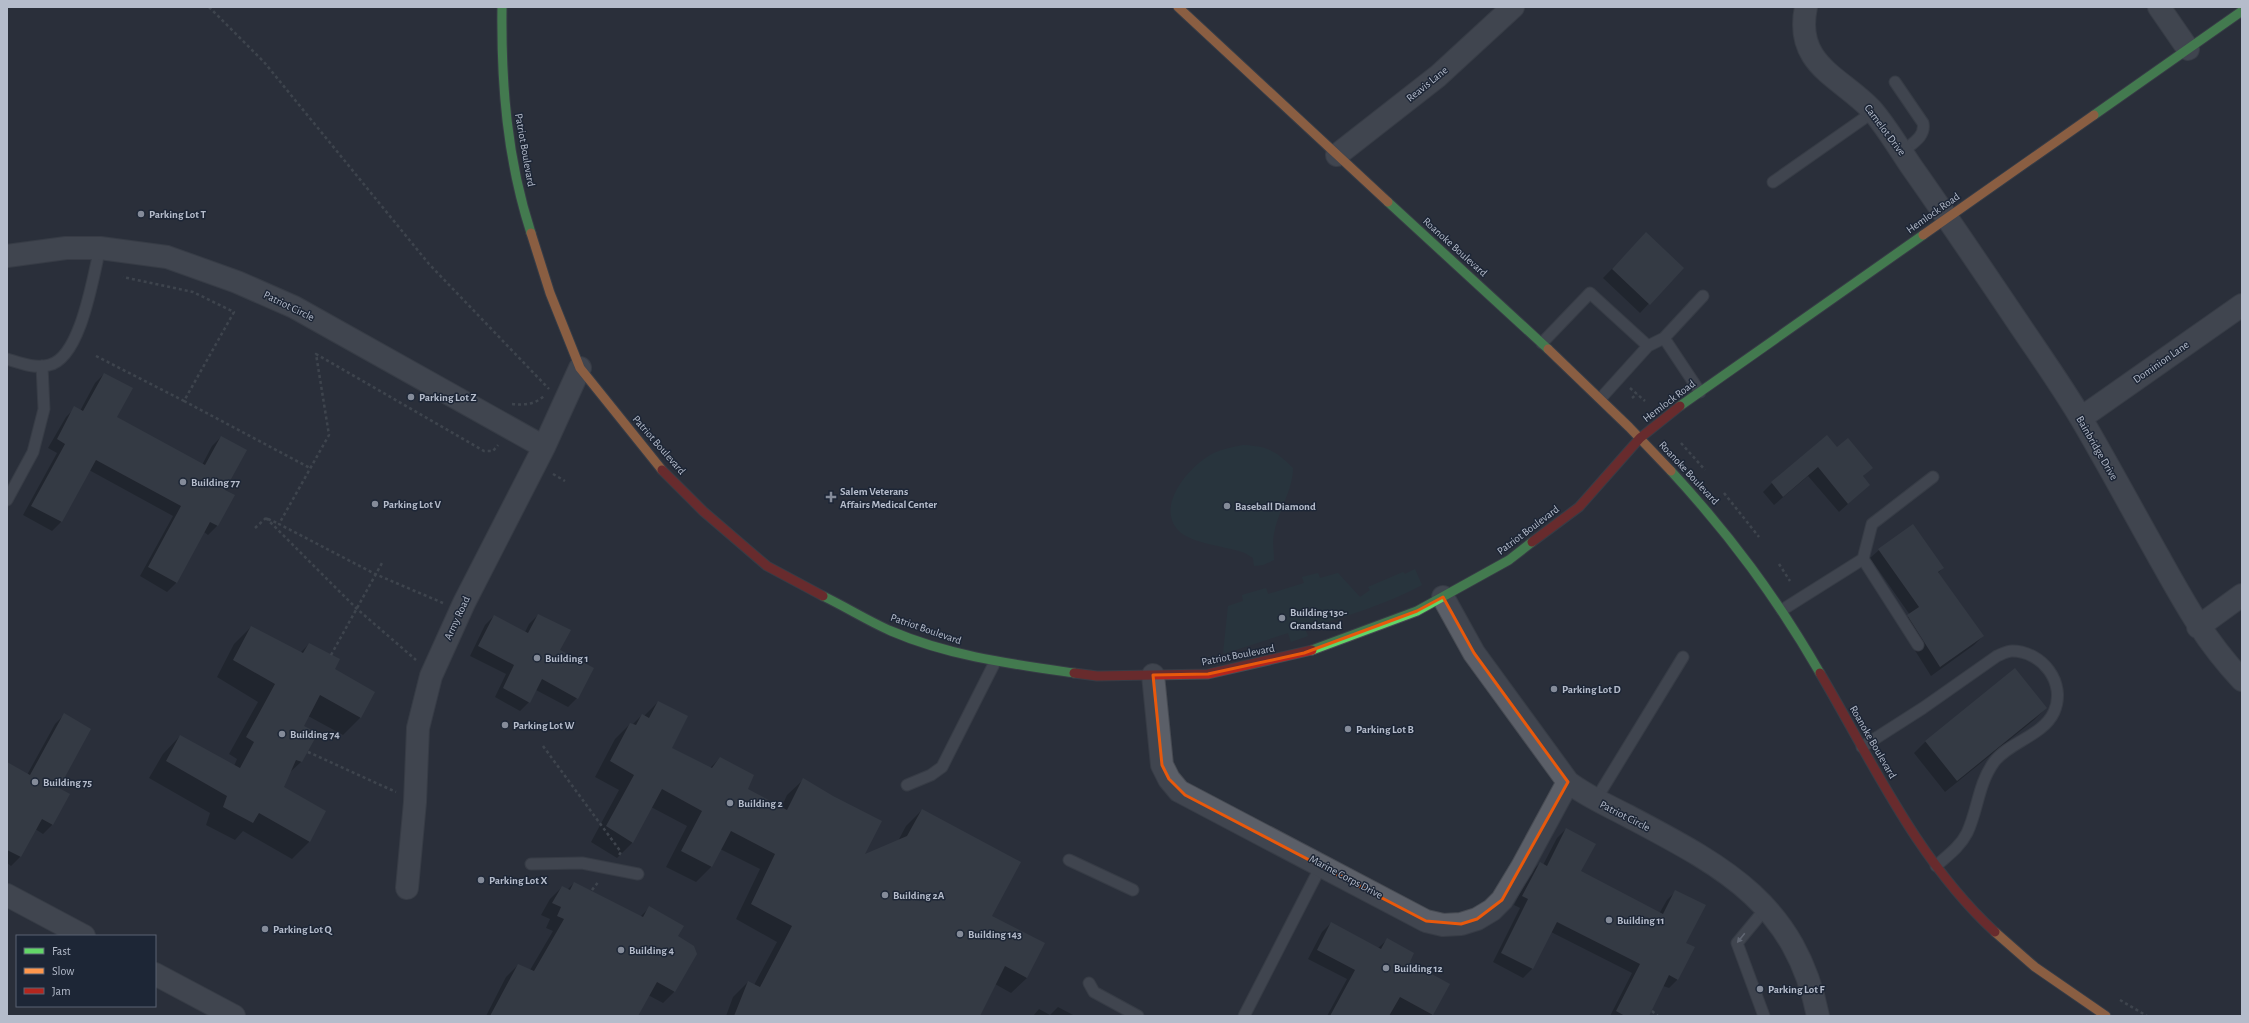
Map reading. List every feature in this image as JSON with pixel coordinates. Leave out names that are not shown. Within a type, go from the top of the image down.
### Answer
[{"type":"street","name":"Patriot Boulevard","points":[[502,7],[501,62],[508,137],[533,241],[550,293],[580,368],[656,464],[703,511],[767,566],[890,631],[943,649],[995,662],[1097,676],[1208,674],[1304,653],[1417,611],[1509,560],[1579,506],[1640,438]]},
{"type":"street","name":"Roanoke Boulevard","points":[[1178,7],[1601,398],[1685,484],[1727,533],[1782,610],[1908,825],[1936,866],[1974,911],[2010,946],[2048,977],[2106,1016]]},
{"type":"street","name":"Reavis Lane","points":[[1337,155],[1438,76],[1513,7]]},
{"type":"street","name":"Camelot Drive","points":[[1806,7],[1803,18],[1805,36],[1809,49],[1817,64],[1830,76],[1853,92],[1873,112],[1947,218]]},
{"type":"street","points":[[2158,7],[2188,49]]},
{"type":"street","name":"Hemlock Road","points":[[1640,438],[1700,392],[2242,10]]},
{"type":"street","name":"Bainbridge Drive","points":[[1947,218],[2081,418],[2198,627],[2223,660],[2242,680]]},
{"type":"street","name":"Patriot Circle","points":[[7,256],[66,248],[100,248],[167,257],[237,282],[274,298],[350,337],[540,456]]},
{"type":"street","name":"Dominion Lane","points":[[2081,418],[2242,306]]},
{"type":"street","name":"Army Road","points":[[407,888],[415,802],[418,728],[423,700],[431,676],[461,609],[540,456],[580,368]]},
{"type":"street","points":[[2198,627],[2242,595]]},
{"type":"street","name":"Patriot Circle","points":[[1443,597],[1474,653],[1568,782],[1595,801],[1627,816],[1716,864],[1742,883],[1766,908],[1785,932],[1800,961],[1814,996],[1818,1016]]},
{"type":"street","name":"Marine Corps Drive","points":[[1153,675],[1162,765],[1169,779],[1185,795],[1219,810],[1426,920],[1443,925],[1461,924],[1477,919],[1492,910],[1502,900],[1568,782]]},
{"type":"street","points":[[7,895],[82,935]]},
{"type":"street","points":[[156,975],[234,1016]]},
{"type":"lane","points":[[1895,82],[1923,123],[1924,129],[1921,137],[1902,152]]},
{"type":"lane","points":[[1773,182],[1873,112]]},
{"type":"lane","points":[[7,359],[42,366],[51,365],[62,358],[76,336],[85,314],[100,248]]},
{"type":"lane","points":[[1542,343],[1590,293],[1648,346]]},
{"type":"lane","points":[[1601,398],[1648,346],[1664,338],[1703,296]]},
{"type":"lane","points":[[1664,338],[1700,392]]},
{"type":"lane","points":[[7,500],[33,452],[44,409],[42,366]]},
{"type":"lane","points":[[1782,610],[1863,559],[1872,524],[1933,477]]},
{"type":"lane","points":[[1863,559],[1918,645]]},
{"type":"lane","points":[[1862,747],[1923,708],[1997,656],[2010,651],[2024,653],[2040,660],[2050,671],[2057,685],[2058,700],[2054,713],[2045,725],[1994,761],[1978,794],[1967,833],[1959,846],[1936,866]]},
{"type":"lane","points":[[1595,801],[1682,657]]},
{"type":"lane","points":[[907,785],[930,775],[942,767],[995,662]]},
{"type":"lane","points":[[1069,860],[1133,890]]},
{"type":"lane","points":[[531,864],[582,863],[638,874]]},
{"type":"lane","points":[[1244,1016],[1322,864]]},
{"type":"lane","points":[[1764,1016],[1737,943],[1766,908]]},
{"type":"lane","points":[[1089,983],[1094,992],[1138,1016]]},
{"type":"path","points":[[209,7],[264,62],[429,264],[550,390]]},
{"type":"path","points":[[123,277],[192,292],[234,312],[184,401]]},
{"type":"path","points":[[279,524],[329,435],[316,354],[484,451],[493,452],[498,445],[505,448]]},
{"type":"path","points":[[96,356],[310,468]]},
{"type":"path","points":[[511,404],[527,405],[538,401],[550,390],[553,383]]},
{"type":"path","points":[[1632,398],[1637,394]]},
{"type":"path","points":[[1681,443],[1704,470]]},
{"type":"path","points":[[540,456],[565,481]]},
{"type":"path","points":[[1724,493],[1759,537]]},
{"type":"path","points":[[266,518],[374,574],[445,604]]},
{"type":"path","points":[[255,528],[266,518]]},
{"type":"path","points":[[266,518],[356,608],[420,663]]},
{"type":"path","points":[[331,655],[374,574],[382,562]]},
{"type":"path","points":[[1779,564],[1790,581]]},
{"type":"path","points":[[543,746],[621,852]]},
{"type":"path","points":[[308,752],[397,793]]},
{"type":"path","points":[[2114,996],[2147,1016]]},
{"type":"path","points":[[1652,1010],[1658,1016]]},
{"type":"highlighted area","points":[[1443,597],[1474,653],[1568,782],[1502,900],[1477,919],[1461,924],[1426,921],[1185,795],[1169,779],[1162,765],[1153,675],[1208,674],[1304,653],[1417,611]]},
{"type":"shaded area","name":"Baseball Diamond","points":[[1243,445],[1271,450],[1293,468],[1291,484],[1274,533],[1274,560],[1263,565],[1254,566],[1253,558],[1245,553],[1191,539],[1178,530],[1172,520],[1171,509],[1173,498],[1179,486],[1195,466],[1214,453]]},
{"type":"shaded area","name":"Building 130- Grandstand","points":[[1415,569],[1422,585],[1408,592],[1365,610],[1305,629],[1308,636],[1291,642],[1288,633],[1223,654],[1228,606],[1243,601],[1242,595],[1266,588],[1268,594],[1304,583],[1302,577],[1318,573],[1320,578],[1338,573],[1360,597],[1370,590],[1368,587],[1403,572],[1405,574]]},
{"type":"building","points":[[1646,232],[1684,268],[1650,305],[1612,269]]},
{"type":"building","name":"Building 77","points":[[104,373],[133,388],[117,417],[205,465],[221,436],[247,450],[225,490],[235,495],[218,526],[210,522],[177,583],[148,567],[181,506],[96,460],[62,522],[31,506],[65,444],[57,439],[74,406],[83,411]]},
{"type":"building","points":[[1827,435],[1837,447],[1848,438],[1873,468],[1863,476],[1870,485],[1848,504],[1818,467],[1783,497],[1771,482]]},
{"type":"building","points":[[1913,524],[1944,568],[1938,572],[1984,636],[1940,667],[1907,615],[1919,607],[1878,549]]},
{"type":"building","name":"Building 1","points":[[538,614],[571,630],[560,650],[594,668],[578,699],[542,679],[530,703],[503,688],[514,665],[478,646],[494,615],[528,633]]},
{"type":"building","name":"Building 74","points":[[251,626],[303,653],[309,643],[340,659],[335,669],[375,692],[361,718],[320,695],[304,726],[318,733],[302,762],[296,760],[284,787],[326,811],[310,842],[259,813],[253,823],[223,807],[227,796],[166,761],[180,735],[240,768],[254,742],[246,737],[275,684],[233,660]]},
{"type":"building","points":[[2015,668],[2047,708],[1957,781],[1925,741]]},
{"type":"building","points":[[658,701],[688,716],[672,748],[712,768],[720,757],[754,775],[748,789],[787,810],[803,778],[833,796],[882,821],[865,854],[907,836],[922,809],[1021,862],[992,916],[1045,943],[1027,978],[1005,966],[980,1016],[734,1016],[748,981],[760,987],[792,926],[751,904],[775,854],[731,831],[712,867],[681,851],[702,811],[662,789],[633,843],[606,826],[634,775],[610,761],[630,723],[636,725],[642,714],[649,718]]},
{"type":"building","name":"Building 75","points":[[64,713],[91,729],[59,788],[70,794],[53,825],[42,819],[21,857],[7,850],[7,762],[30,775]]},
{"type":"building","name":"Building 11","points":[[1566,828],[1596,844],[1581,871],[1663,914],[1675,890],[1706,905],[1686,943],[1695,947],[1678,980],[1669,975],[1649,1016],[1625,1016],[1616,1011],[1640,964],[1557,922],[1533,969],[1501,953],[1528,899],[1522,896],[1540,862],[1547,866]]},
{"type":"building","name":"Building 4","points":[[574,882],[643,917],[649,906],[684,926],[678,936],[694,946],[697,954],[675,992],[657,982],[638,1016],[490,1016],[518,964],[534,971],[564,919],[557,916],[561,907],[552,903],[562,886],[570,890]]},
{"type":"building","name":"Building 12","points":[[1331,922],[1381,949],[1387,938],[1414,953],[1410,962],[1450,984],[1433,1015],[1400,997],[1389,1016],[1330,1016],[1355,970],[1317,950]]},
{"type":"traffic: fast","points":[[502,7],[504,93],[507,121],[516,177],[531,233]]},
{"type":"traffic: fast","points":[[2094,115],[2242,11]]},
{"type":"traffic: fast","points":[[1388,202],[1548,349]]},
{"type":"traffic: fast","points":[[1680,406],[1923,235]]},
{"type":"traffic: fast","points":[[1671,471],[1713,519],[1751,568],[1786,618],[1820,673]]},
{"type":"traffic: fast","points":[[1312,650],[1417,611],[1509,560],[1532,542]]},
{"type":"traffic: fast","points":[[823,596],[891,631],[935,647],[981,658],[1074,673]]},
{"type":"traffic: slow","points":[[1178,7],[1388,202]]},
{"type":"traffic: slow","points":[[1923,235],[2094,115]]},
{"type":"traffic: slow","points":[[531,233],[550,293],[580,368],[662,470]]},
{"type":"traffic: slow","points":[[1548,349],[1629,427],[1671,471]]},
{"type":"traffic: slow","points":[[1995,932],[2035,967],[2106,1016]]},
{"type":"traffic: jam","points":[[1532,542],[1579,507],[1640,438],[1680,406]]},
{"type":"traffic: jam","points":[[662,470],[703,511],[767,566],[823,596]]},
{"type":"traffic: jam","points":[[1074,673],[1097,676],[1208,674],[1312,650]]},
{"type":"traffic: jam","points":[[1820,673],[1878,776],[1919,842],[1942,874],[1967,904],[1995,932]]},
{"type":"place","name":"Parking Lot T","points":[[141,214]]},
{"type":"place","name":"Parking Lot Z","points":[[411,397]]},
{"type":"place","name":"Building 77","points":[[183,482]]},
{"type":"place","name":"Salem Veterans Affairs Medical Center","points":[[831,497]]},
{"type":"place","name":"Parking Lot V","points":[[375,504]]},
{"type":"place","name":"Baseball Diamond","points":[[1227,506]]},
{"type":"place","name":"Building 130- Grandstand","points":[[1282,618]]},
{"type":"place","name":"Building 1","points":[[537,658]]},
{"type":"place","name":"Parking Lot D","points":[[1554,689]]},
{"type":"place","name":"Parking Lot W","points":[[505,725]]},
{"type":"place","name":"Parking Lot B","points":[[1348,729]]},
{"type":"place","name":"Building 74","points":[[282,734]]},
{"type":"place","name":"Building 75","points":[[35,782]]},
{"type":"place","name":"Building 2","points":[[730,803]]},
{"type":"place","name":"Parking Lot X","points":[[481,880]]},
{"type":"place","name":"Building 2A","points":[[885,895]]},
{"type":"place","name":"Building 11","points":[[1609,920]]},
{"type":"place","name":"Parking Lot Q","points":[[265,929]]},
{"type":"place","name":"Building 143","points":[[960,934]]},
{"type":"place","name":"Building 4","points":[[621,950]]},
{"type":"place","name":"Building 12","points":[[1386,968]]},
{"type":"place","name":"Parking Lot F","points":[[1760,989]]}]
